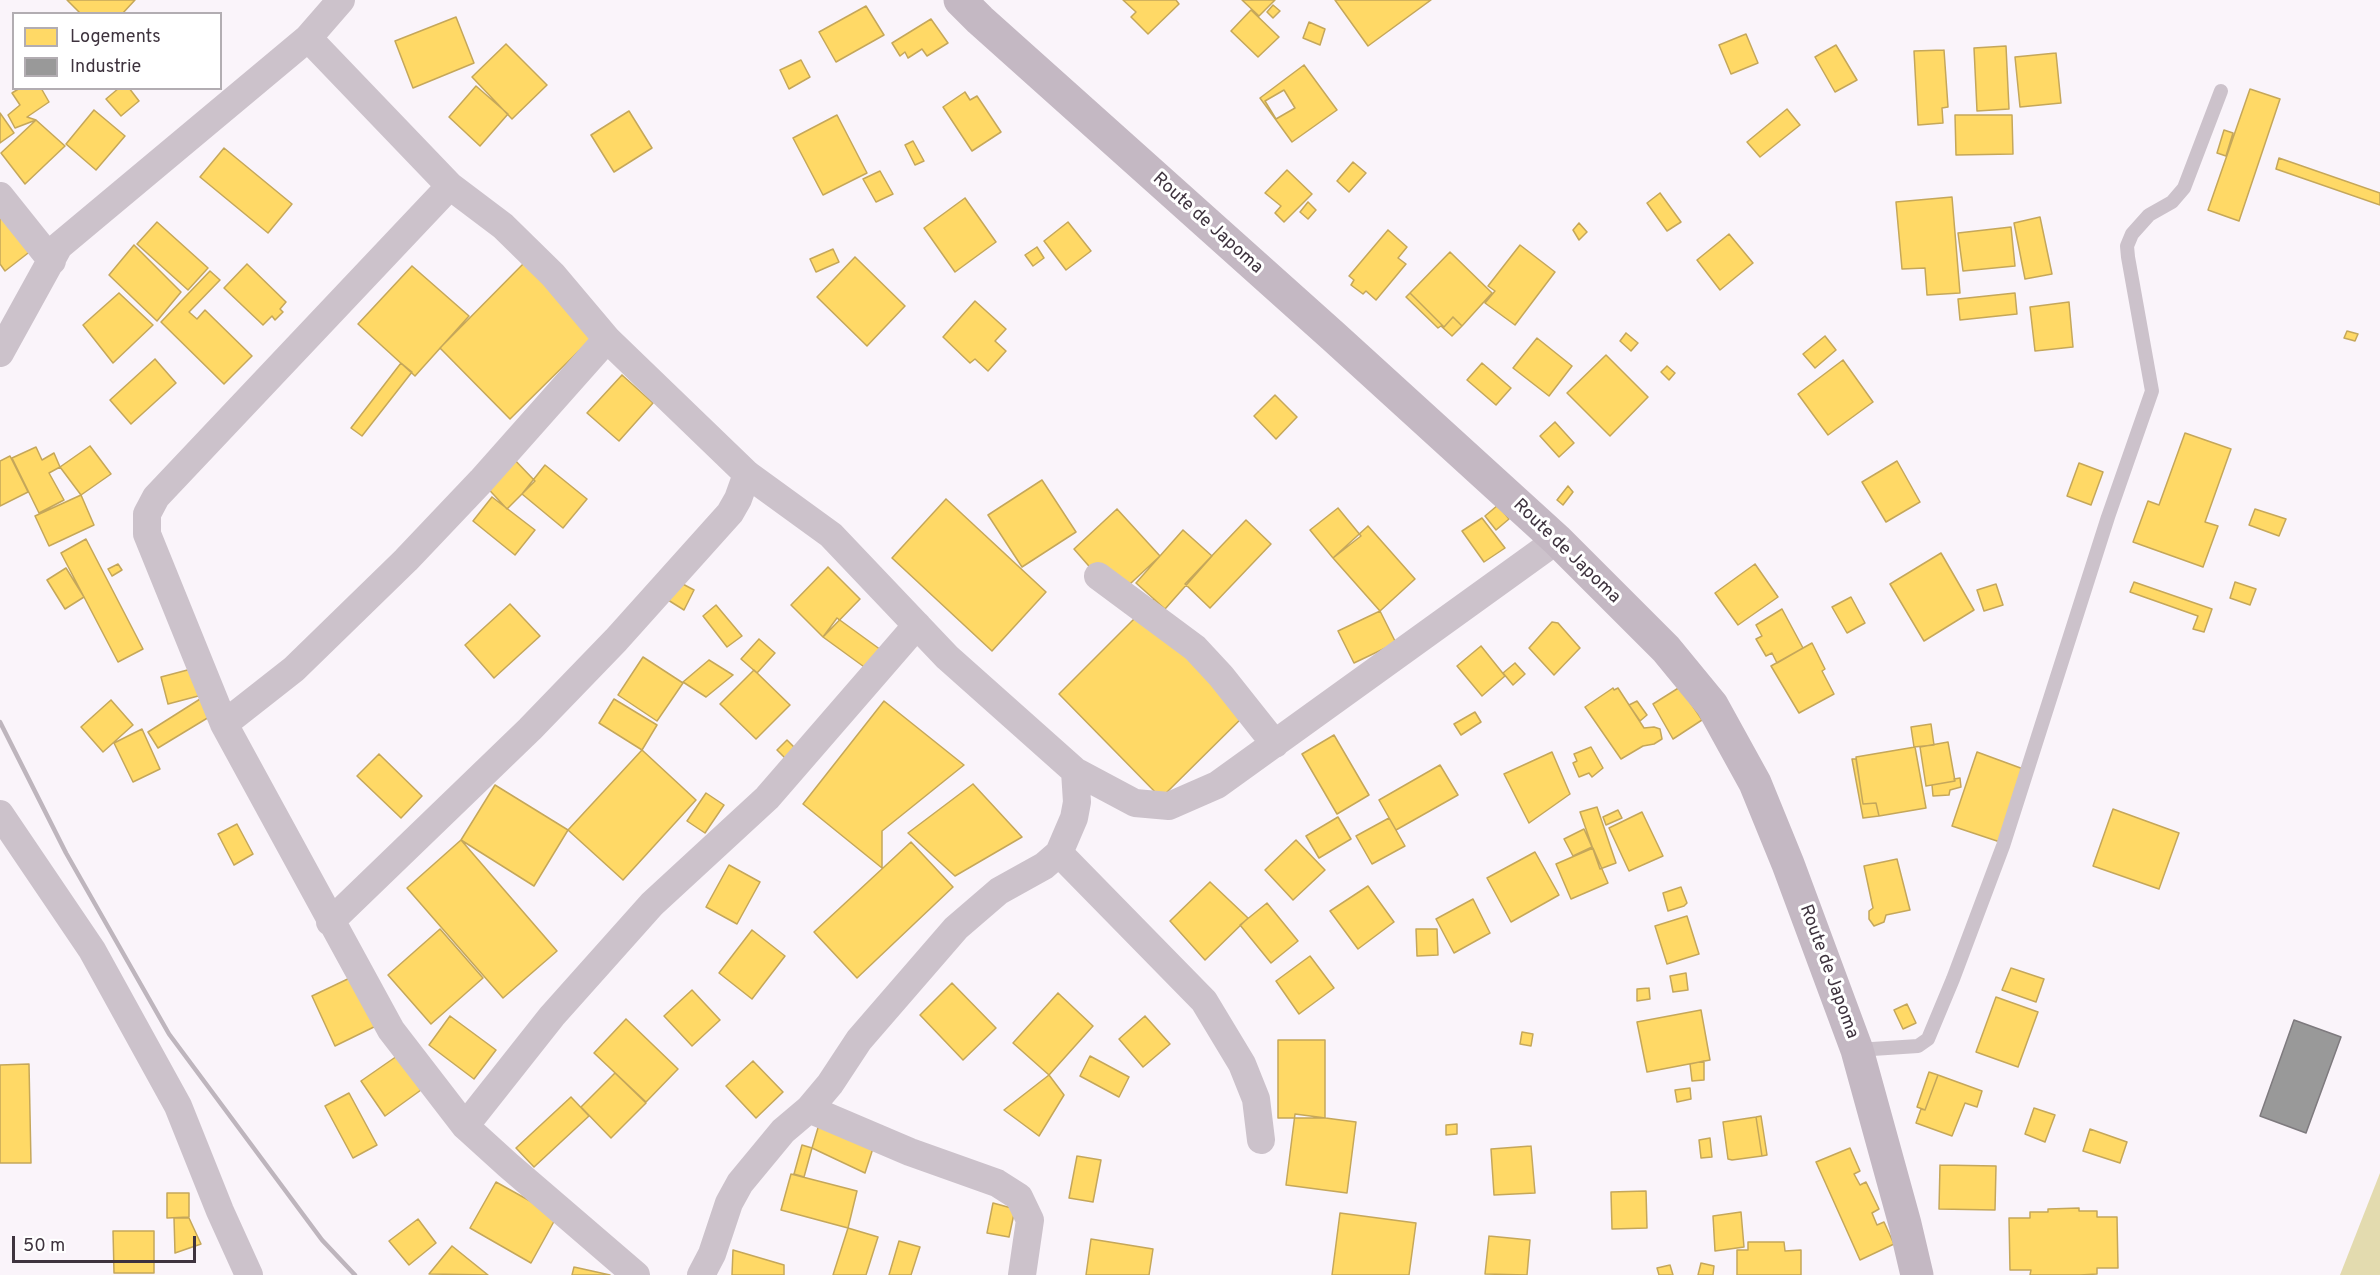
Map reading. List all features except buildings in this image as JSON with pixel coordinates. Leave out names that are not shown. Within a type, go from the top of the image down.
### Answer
[{"type":"street","points":[[0,353],[59,246],[308,38],[341,0]]},
{"type":"street","name":"Route de Japoma","points":[[960,0],[1557,540],[1666,649],[1712,705],[1755,783],[1788,864],[1857,1050],[1917,1275]]},
{"type":"street","points":[[308,38],[450,186],[503,226],[528,250],[553,275],[607,339],[747,474],[831,536],[947,657],[1075,771],[1135,803],[1169,806],[1218,785],[1557,540]]},
{"type":"street","points":[[450,186],[156,497],[147,514],[147,534],[224,724],[330,922],[391,1030],[465,1126],[507,1165],[636,1275]]},
{"type":"street","points":[[0,196],[51,261]]},
{"type":"street","points":[[224,724],[294,669],[406,560],[481,481],[607,339]]},
{"type":"street","points":[[330,922],[530,729],[616,640],[730,513],[747,474]]},
{"type":"street","points":[[1098,576],[1195,648],[1221,676],[1275,744]]},
{"type":"street","points":[[465,1126],[552,1016],[652,904],[767,798],[916,625]]},
{"type":"street","points":[[701,1275],[712,1254],[729,1203],[740,1183],[783,1131],[809,1109],[830,1084],[859,1040],[956,928],[999,891],[1044,866],[1059,854],[1074,818],[1077,802],[1075,771]]},
{"type":"street","points":[[0,814],[92,950],[172,1096],[247,1274]]},
{"type":"street","points":[[1059,854],[1204,1001],[1242,1065],[1256,1099],[1261,1140]]},
{"type":"street","points":[[809,1109],[910,1152],[997,1183],[1019,1197],[1030,1220],[1022,1275]]},
{"type":"lane","points":[[1857,1050],[1918,1046],[1928,1039],[1953,979],[2003,846],[2108,517],[2152,391],[2127,246],[2132,234],[2149,215],[2172,202],[2184,188],[2221,91]]},
{"type":"shaded area","points":[[2380,1173],[2380,1275],[2340,1275]]},
{"type":"railway","points":[[0,722],[66,853],[169,1034],[322,1240],[355,1275]]}]
